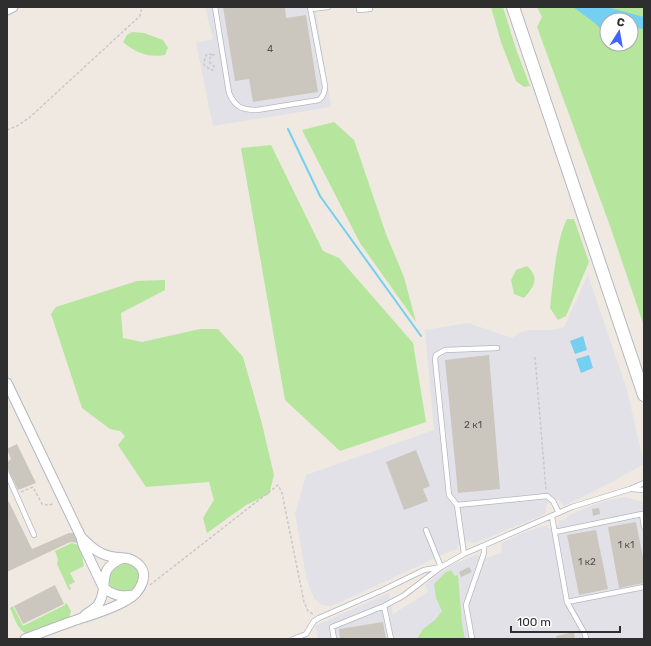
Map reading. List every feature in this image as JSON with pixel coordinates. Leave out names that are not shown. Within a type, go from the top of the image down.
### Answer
[{"type":"main road","points":[[513,7],[644,395]]},
{"type":"street","points":[[7,383],[81,537],[83,546],[103,587],[117,596],[137,593]]},
{"type":"street","points":[[25,639],[97,614],[127,601],[137,593],[142,585],[142,570],[138,563],[130,559],[102,554],[93,549],[81,537]]},
{"type":"street","points":[[80,619],[98,605],[106,570],[110,564],[123,558]]},
{"type":"lane","points":[[214,7],[230,93],[233,101],[247,110],[257,110],[319,100],[322,97],[325,93],[325,86],[310,8],[328,7]]},
{"type":"lane","points":[[359,7],[359,10],[370,8]]},
{"type":"lane","points":[[464,554],[457,505],[449,495],[435,359],[436,355],[445,350],[497,348]]},
{"type":"lane","points":[[7,474],[34,535]]},
{"type":"lane","points":[[334,639],[332,627],[384,606],[403,596],[441,567],[464,554],[572,508],[644,483]]},
{"type":"lane","points":[[630,489],[644,490]]},
{"type":"lane","points":[[457,505],[547,496],[553,501],[559,514]]},
{"type":"lane","points":[[554,532],[642,514],[644,527]]},
{"type":"lane","points":[[552,517],[567,602],[585,634],[586,639]]},
{"type":"lane","points":[[426,530],[441,567]]},
{"type":"lane","points":[[472,639],[466,605],[484,553],[484,546]]},
{"type":"lane","points":[[293,639],[306,634],[314,621],[319,618],[424,570],[441,567]]},
{"type":"lane","points":[[567,602],[644,587]]},
{"type":"lane","points":[[384,606],[391,639]]},
{"type":"path","points":[[7,130],[17,126],[29,118],[140,16],[142,7]]},
{"type":"path","points":[[212,55],[209,60],[214,68],[211,70],[204,65],[206,55],[222,52]]},
{"type":"path","points":[[535,357],[547,496]]},
{"type":"path","points":[[137,593],[148,587],[278,485],[282,493],[304,602],[308,611],[319,618]]},
{"type":"path","points":[[16,494],[33,487],[42,504],[53,504]]},
{"type":"shaded area","points":[[205,7],[315,7],[331,107],[213,126],[196,43],[213,39]]},
{"type":"shaded area","points":[[588,275],[627,390],[644,464],[564,506],[558,499],[547,504],[545,514],[475,543],[468,541],[458,545],[458,549],[446,553],[332,606],[322,605],[314,598],[307,581],[295,514],[306,475],[434,430],[425,330],[468,323],[512,338],[519,333],[529,330],[553,330],[564,327]]},
{"type":"shaded area","points":[[625,497],[644,502],[644,639],[318,639],[315,626],[389,593],[393,614],[428,592],[425,585],[447,567],[476,555],[487,558],[501,553],[502,543],[520,534],[547,525],[548,528],[559,525],[558,521],[566,519],[569,515],[601,502]]},
{"type":"green space","points":[[491,7],[503,7],[516,49],[530,86],[524,87],[516,81],[501,42]]},
{"type":"green space","points":[[537,7],[644,7],[644,326],[610,226],[537,27],[542,17]]},
{"type":"green space","points":[[132,32],[144,33],[163,40],[168,48],[165,55],[154,56],[143,54],[128,46],[123,42],[127,35]]},
{"type":"green space","points":[[334,122],[354,140],[386,234],[404,277],[416,322],[360,243],[302,130]]},
{"type":"green space","points":[[271,145],[323,251],[339,258],[413,343],[426,422],[340,451],[285,400],[241,148]]},
{"type":"green space","points":[[567,219],[574,219],[589,262],[566,316],[558,320],[550,308],[560,238]]},
{"type":"green space","points":[[527,266],[531,270],[534,282],[531,290],[524,298],[514,294],[511,280],[516,270]]},
{"type":"green space","points":[[165,280],[165,290],[121,313],[123,338],[142,342],[200,329],[218,329],[243,357],[261,420],[274,475],[269,494],[246,505],[207,533],[203,518],[214,500],[209,482],[146,487],[118,445],[125,436],[120,431],[110,429],[82,408],[51,314],[56,307],[137,281]]},
{"type":"green space","points":[[72,543],[79,546],[81,549],[84,566],[70,573],[75,582],[69,585],[71,589],[69,590],[57,564],[58,559],[55,551]]},
{"type":"green space","points":[[125,562],[135,567],[139,576],[139,582],[133,591],[123,594],[111,587],[109,578],[111,567]]},
{"type":"green space","points":[[451,570],[455,576],[458,575],[462,624],[465,639],[417,639],[423,629],[435,620],[442,611],[436,598],[434,584],[446,572]]},
{"type":"green space","points":[[65,603],[71,611],[69,618],[27,634],[18,626],[10,608],[13,606],[23,626],[65,605]]},
{"type":"water","points":[[573,7],[607,7],[626,12],[599,12],[599,27]]},
{"type":"water","points":[[639,16],[644,17],[644,29],[639,28]]},
{"type":"water","points":[[583,336],[587,350],[575,354],[570,341]]},
{"type":"water","points":[[589,355],[593,368],[581,373],[576,359]]},
{"type":"building","points":[[223,7],[285,7],[286,18],[306,15],[318,92],[253,102],[249,79],[235,81]]},
{"type":"building","points":[[489,355],[500,489],[458,493],[445,360]]},
{"type":"building","points":[[17,444],[36,483],[18,490],[7,467],[7,462],[11,459],[7,449]]},
{"type":"building","points":[[416,450],[430,486],[423,489],[428,501],[404,510],[386,462]]},
{"type":"building","points":[[7,501],[9,502],[32,549],[69,533],[74,533],[78,543],[68,543],[7,572]]},
{"type":"building","points":[[599,508],[600,514],[593,516],[592,509]]},
{"type":"building","points":[[636,522],[644,562],[644,583],[619,588],[608,527]]},
{"type":"building","points":[[596,530],[608,589],[579,595],[567,535]]},
{"type":"building","points":[[469,567],[472,572],[461,577],[459,572]]},
{"type":"building","points":[[55,585],[64,604],[23,624],[14,606]]},
{"type":"building","points":[[383,622],[386,639],[340,639],[339,629]]},
{"type":"building","points":[[574,632],[575,639],[557,639],[556,636]]},
{"type":"waterway","points":[[288,129],[320,196],[421,336]]}]
